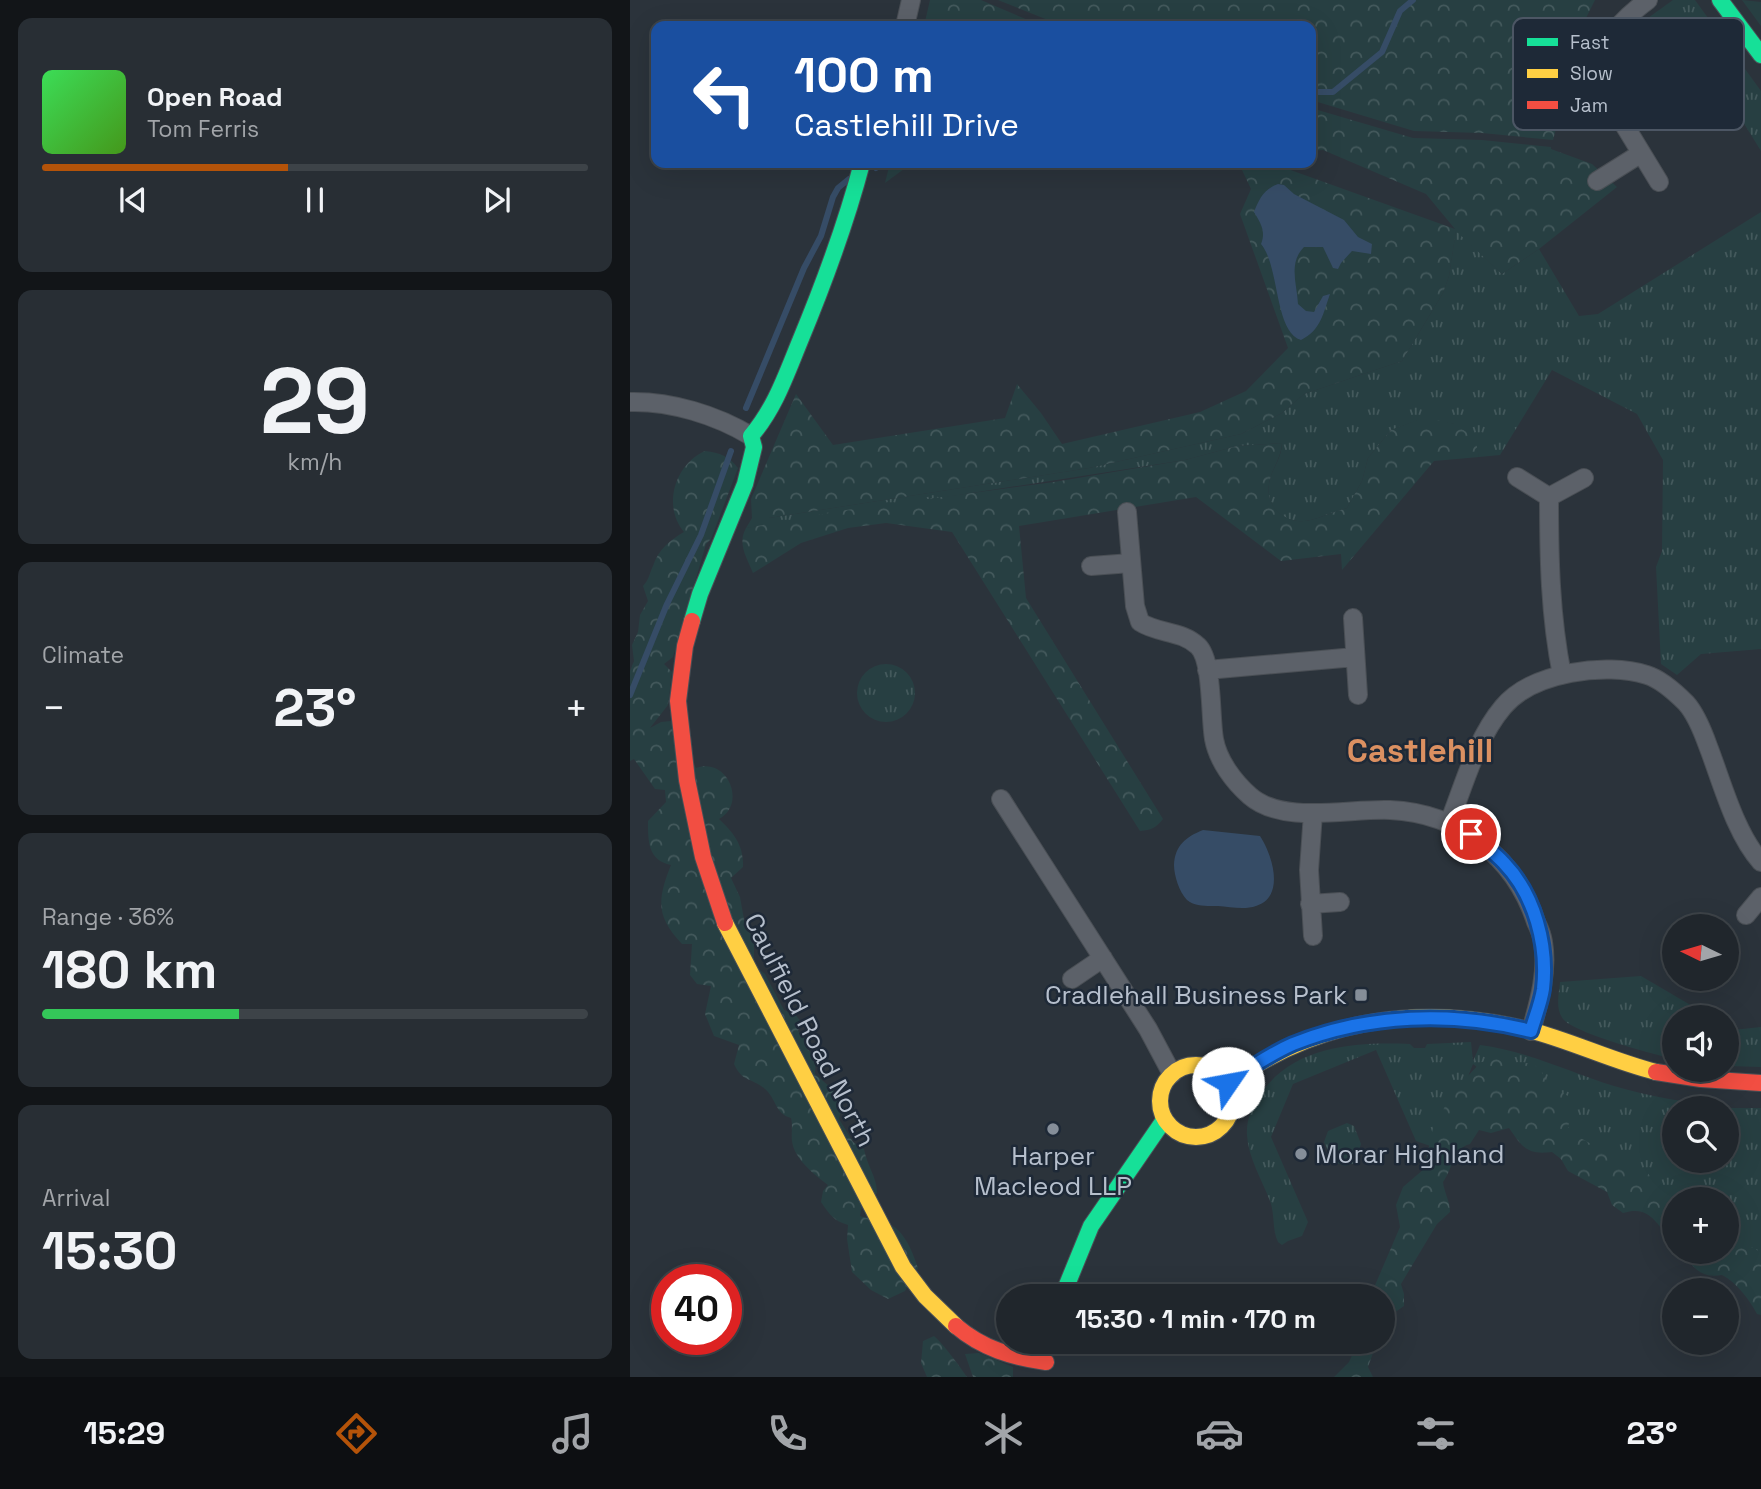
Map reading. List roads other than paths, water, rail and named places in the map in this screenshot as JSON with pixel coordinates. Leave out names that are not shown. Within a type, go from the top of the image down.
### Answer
[{"type":"street","points":[[906,21],[911,0]]},
{"type":"street","points":[[1625,18],[1648,0]]},
{"type":"street","points":[[1720,0],[1733,18]]},
{"type":"street","points":[[1744,32],[1761,55]]},
{"type":"street","points":[[1626,130],[1659,182]]},
{"type":"street","points":[[1597,181],[1640,154]]},
{"type":"street","points":[[630,401],[665,405],[702,414],[731,424],[751,436],[772,410],[851,210],[861,168]]},
{"type":"street","name":"Caulfield Road North","points":[[751,436],[754,447],[745,484],[700,594],[685,646],[678,701],[687,780],[704,857],[728,933],[902,1267],[928,1302],[969,1338],[1046,1370]]},
{"type":"street","points":[[1517,477],[1549,497]]},
{"type":"street","points":[[1549,497],[1584,478]]},
{"type":"street","points":[[1549,497],[1549,582],[1562,675]]},
{"type":"street","points":[[1127,512],[1135,606],[1140,622],[1151,629],[1188,638],[1201,648],[1207,670],[1214,740],[1228,773],[1252,799],[1283,812],[1312,814],[1390,810],[1424,814],[1471,834],[1505,864],[1529,900],[1543,942],[1543,990],[1531,1031]]},
{"type":"street","points":[[1091,566],[1131,563]]},
{"type":"street","points":[[1353,618],[1358,695]]},
{"type":"street","points":[[1207,670],[1355,657]]},
{"type":"street","points":[[1449,823],[1486,732],[1503,706],[1528,687],[1562,675],[1618,669],[1649,676],[1687,704],[1703,734],[1746,841],[1761,862]]},
{"type":"street","points":[[1001,799],[1148,1029],[1172,1074]]},
{"type":"street","points":[[1312,814],[1309,870],[1313,936]]},
{"type":"street","points":[[1746,915],[1761,897]]},
{"type":"street","points":[[1310,904],[1340,902]]},
{"type":"street","points":[[1072,979],[1103,958]]},
{"type":"street","points":[[1228,1083],[1292,1045],[1347,1026],[1401,1018],[1449,1019],[1531,1031],[1664,1074],[1718,1082],[1761,1083]]},
{"type":"street","points":[[1202,1065],[1212,1068],[1228,1083],[1232,1093],[1230,1116],[1215,1133],[1193,1138],[1171,1129],[1164,1120],[1160,1096],[1164,1084],[1172,1074],[1181,1068],[1202,1065]]},
{"type":"street","points":[[1067,1284],[1091,1226],[1164,1120]]},
{"type":"water","points":[[1278,184],[1344,220],[1358,237],[1372,244],[1371,254],[1352,251],[1338,269],[1333,268],[1323,247],[1304,247],[1299,253],[1295,267],[1298,304],[1306,311],[1314,312],[1323,296],[1330,294],[1317,326],[1301,340],[1292,334],[1281,312],[1271,267],[1261,244],[1262,228],[1254,212],[1263,195]]},
{"type":"water","points":[[1203,830],[1260,836],[1269,853],[1274,874],[1271,894],[1265,901],[1256,906],[1242,908],[1202,906],[1187,900],[1176,878],[1175,858],[1182,843]]},
{"type":"waterway","points":[[1316,92],[1333,92],[1382,52],[1400,11],[1413,0]]},
{"type":"waterway","points":[[746,408],[804,268],[821,236],[833,197],[838,188],[849,179]]},
{"type":"waterway","points":[[630,695],[667,604],[701,535],[731,451]]},
{"type":"place","name":"Cradlehall Business Park","points":[[1361,995]]},
{"type":"place","name":"Harper Macleod LLP","points":[[1053,1129]]},
{"type":"place","name":"Morar Highland","points":[[1301,1154]]},
{"type":"district","name":"Castlehill","points":[[1420,750]]}]
